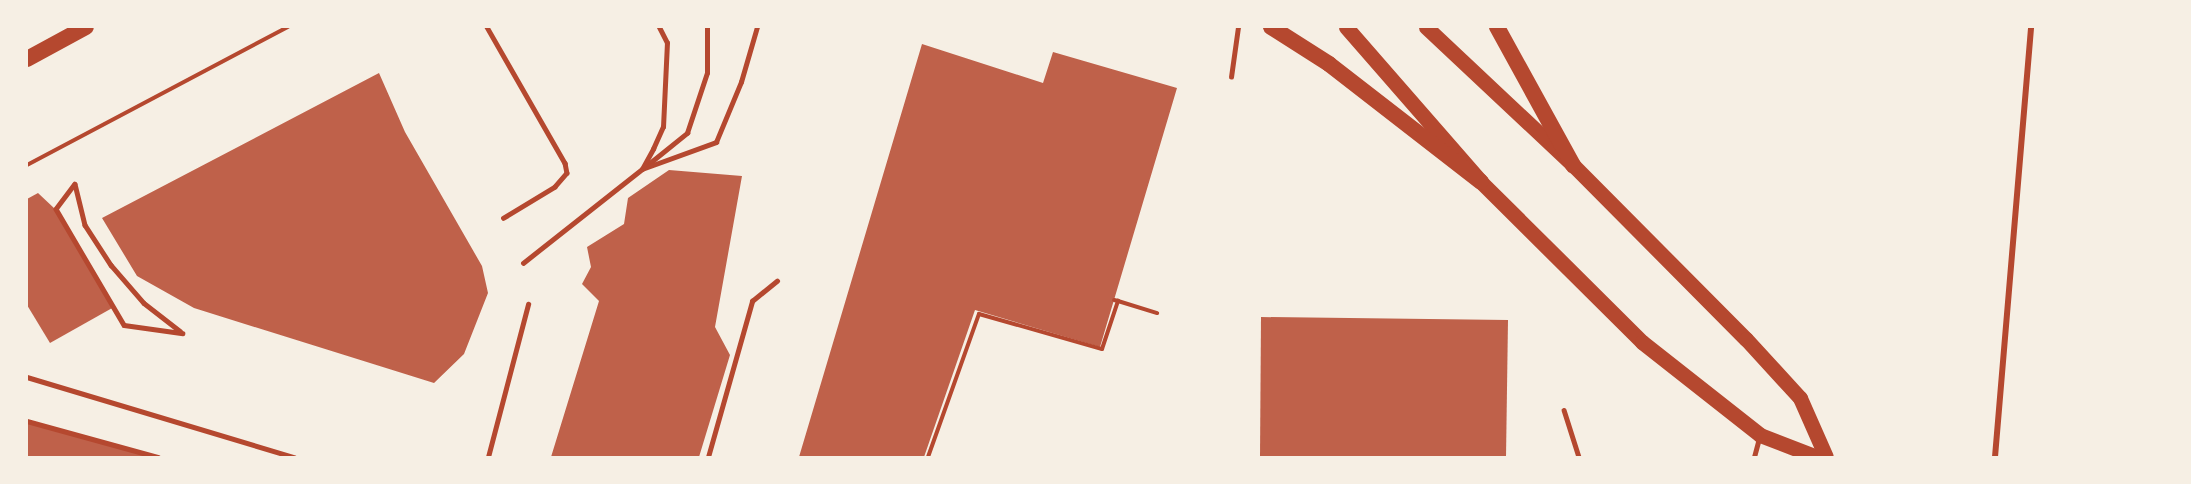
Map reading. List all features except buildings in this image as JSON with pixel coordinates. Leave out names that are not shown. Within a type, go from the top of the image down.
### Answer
[{"type":"highway","points":[[27,58],[86,27]]},
{"type":"highway","points":[[1271,27],[1329,64],[1481,182]]},
{"type":"highway","points":[[1497,27],[1573,165]]},
{"type":"main road","points":[[1346,27],[1481,182],[1642,342],[1760,435],[1817,457]]},
{"type":"main road","points":[[1426,27],[1573,165],[1738,331],[1800,398],[1826,457]]},
{"type":"street","points":[[1995,457],[2031,27]]},
{"type":"lane","points":[[487,27],[565,163],[567,173],[555,187],[504,218]]},
{"type":"lane","points":[[642,169],[663,127],[667,43],[659,27]]},
{"type":"lane","points":[[523,263],[687,133],[707,73],[707,27]]},
{"type":"lane","points":[[642,169],[716,142],[741,82],[757,27]]},
{"type":"lane","points":[[1232,77],[1238,27]]},
{"type":"lane","points":[[75,184],[85,225],[111,265],[144,303],[182,333],[124,325],[56,209],[75,184]]},
{"type":"lane","points":[[708,457],[752,301],[777,281]]},
{"type":"lane","points":[[488,457],[528,304]]},
{"type":"lane","points":[[27,377],[294,457]]},
{"type":"lane","points":[[1564,410],[1579,457]]},
{"type":"lane","points":[[27,421],[158,457]]},
{"type":"lane","points":[[1754,457],[1760,435]]},
{"type":"path","points":[[27,165],[288,27]]},
{"type":"path","points":[[928,457],[979,314],[1102,349],[1116,300],[1157,313]]}]
